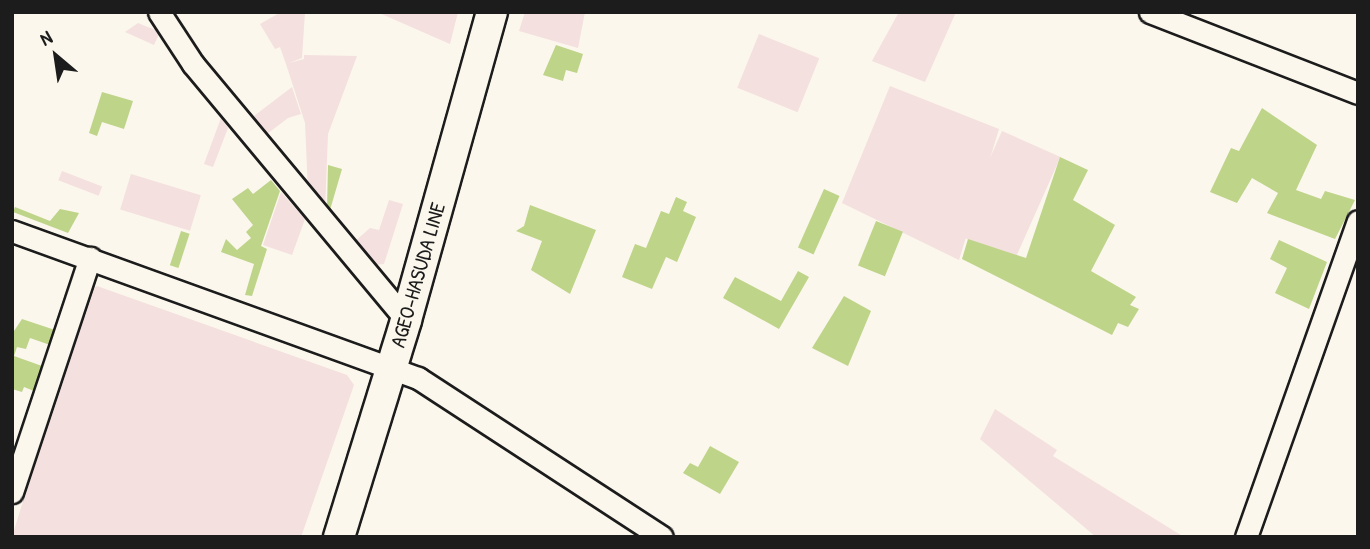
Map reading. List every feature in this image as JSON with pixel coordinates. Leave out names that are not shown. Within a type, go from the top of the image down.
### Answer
[{"type":"main road","name":"AGEO-HASUDA LINE","points":[[339,537],[406,320],[492,12]]},
{"type":"street","points":[[159,12],[193,64],[406,320]]},
{"type":"street","points":[[1150,12],[1358,93]]},
{"type":"street","points":[[1246,537],[1358,220]]},
{"type":"street","points":[[12,231],[418,378],[662,537]]},
{"type":"street","points":[[12,492],[90,258]]},
{"type":"shaded area","points":[[281,12],[305,12],[302,58],[289,63],[304,59],[304,55],[357,56],[328,134],[325,211],[308,191],[305,123],[286,64],[280,47],[275,49],[260,24]]},
{"type":"shaded area","points":[[377,12],[458,12],[450,44]]},
{"type":"shaded area","points":[[525,12],[585,12],[578,48],[519,31]]},
{"type":"shaded area","points":[[899,12],[956,12],[925,82],[872,61]]},
{"type":"shaded area","points":[[138,23],[160,32],[154,45],[125,32]]},
{"type":"shaded area","points":[[759,34],[819,58],[798,112],[737,88]]},
{"type":"shaded area","points":[[890,86],[999,129],[959,260],[842,203]]},
{"type":"shaded area","points":[[292,87],[301,114],[288,118],[263,137],[250,119]]},
{"type":"shaded area","points":[[221,118],[228,128],[213,167],[204,164]]},
{"type":"shaded area","points":[[1002,131],[1060,157],[1015,260],[956,234]]},
{"type":"shaded area","points":[[62,171],[102,186],[99,196],[58,180]]},
{"type":"shaded area","points":[[131,174],[201,195],[190,231],[120,209]]},
{"type":"shaded area","points":[[281,192],[305,219],[292,255],[263,245]]},
{"type":"shaded area","points":[[389,200],[403,204],[384,264],[371,265],[353,243],[370,228],[379,230]]},
{"type":"shaded area","points":[[97,286],[347,375],[354,385],[301,537],[12,537],[88,291]]},
{"type":"shaded area","points":[[995,409],[1057,450],[1053,456],[1184,537],[1096,537],[980,439]]},
{"type":"green space","points":[[556,45],[583,54],[577,73],[566,70],[563,81],[543,75]]},
{"type":"green space","points":[[102,92],[133,101],[124,129],[102,122],[97,136],[89,133]]},
{"type":"green space","points":[[1262,108],[1317,145],[1296,190],[1321,199],[1325,191],[1355,200],[1335,239],[1267,213],[1278,193],[1252,178],[1237,203],[1210,192],[1231,148],[1239,151]]},
{"type":"green space","points":[[1060,157],[1088,170],[1073,200],[1115,225],[1091,271],[1136,297],[1130,305],[1139,309],[1128,327],[1118,323],[1112,335],[962,259],[968,239],[1026,258]]},
{"type":"green space","points":[[328,165],[342,169],[330,210],[327,210]]},
{"type":"green space","points":[[271,180],[280,191],[261,246],[267,249],[252,296],[245,295],[254,264],[221,252],[226,239],[237,250],[251,238],[246,232],[253,225],[232,199],[248,188],[253,194]]},
{"type":"green space","points":[[824,189],[840,196],[813,254],[798,247]]},
{"type":"green space","points":[[676,197],[687,202],[683,211],[696,217],[677,262],[666,257],[652,289],[622,277],[635,244],[646,248],[661,211],[669,214]]},
{"type":"green space","points":[[530,205],[596,230],[570,294],[531,270],[542,241],[516,231],[524,226]]},
{"type":"green space","points":[[15,207],[50,221],[60,209],[79,213],[68,233],[13,212]]},
{"type":"green space","points":[[876,221],[903,232],[885,276],[858,266]]},
{"type":"green space","points":[[181,231],[190,234],[178,268],[170,265]]},
{"type":"green space","points":[[1279,240],[1327,262],[1309,309],[1275,293],[1287,268],[1270,259]]},
{"type":"green space","points":[[798,271],[809,277],[779,329],[723,298],[735,277],[781,301]]},
{"type":"green space","points":[[844,296],[871,311],[848,366],[812,348]]},
{"type":"green space","points":[[22,319],[55,330],[50,345],[30,338],[26,349],[17,347],[14,356],[42,366],[34,391],[24,387],[22,392],[12,389],[12,334]]},
{"type":"green space","points":[[710,446],[739,462],[720,494],[683,473],[690,463],[698,467]]}]
